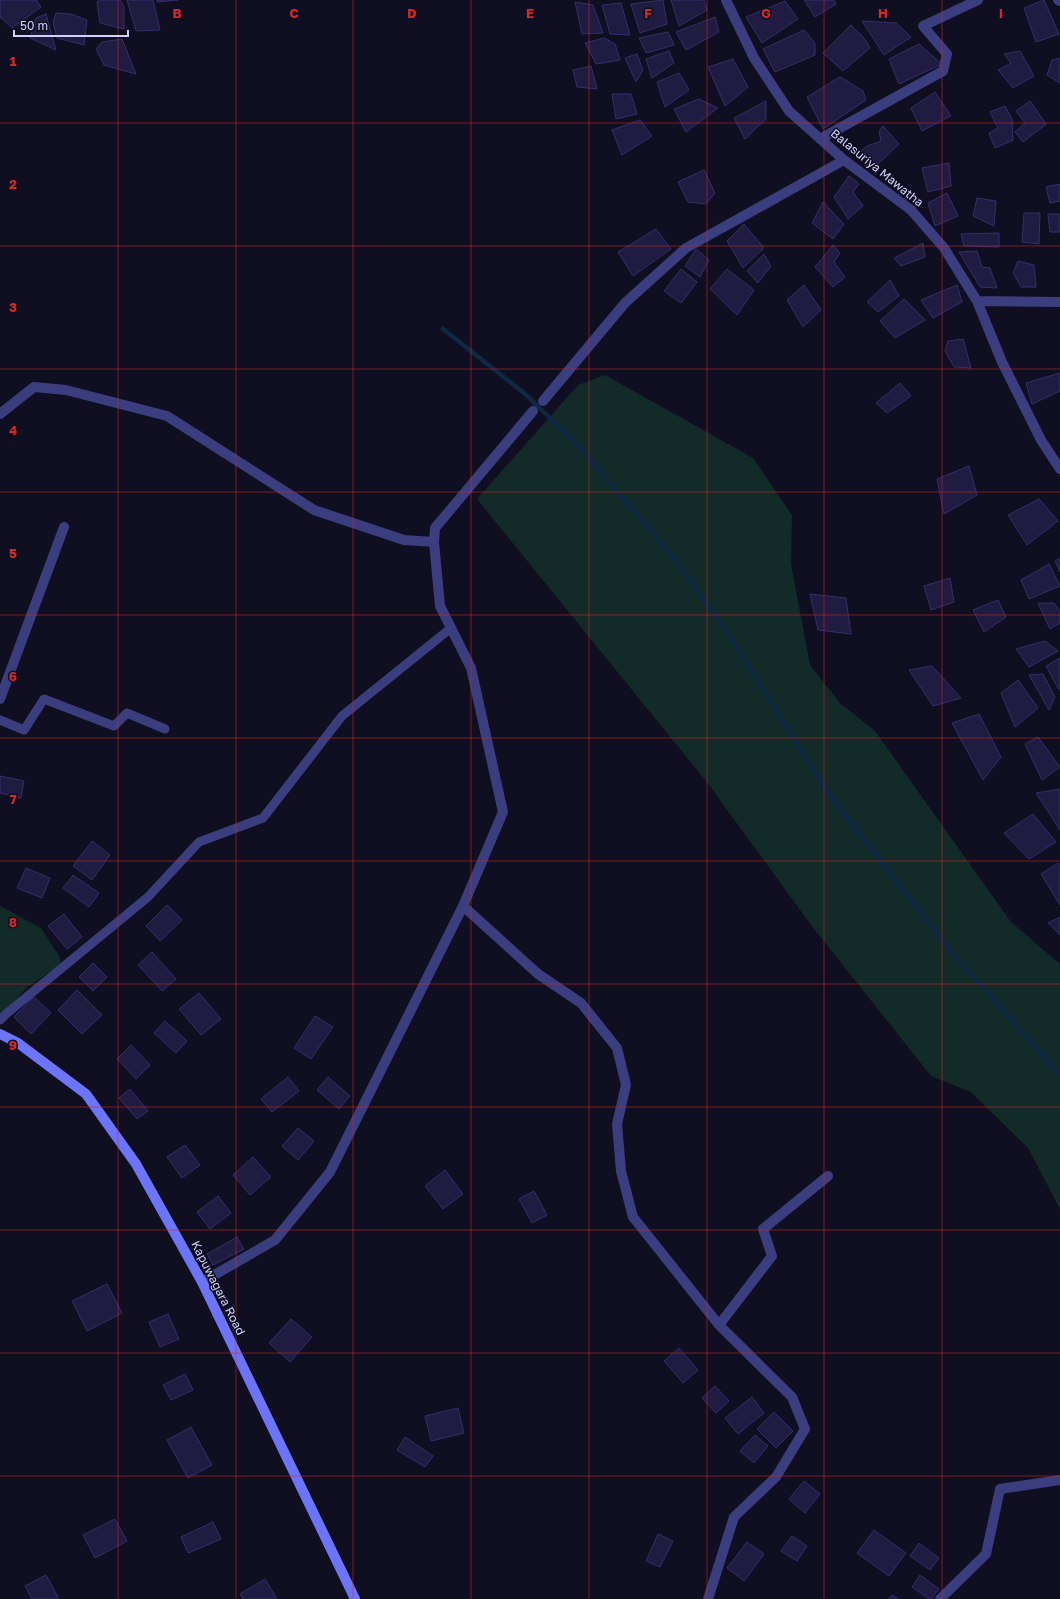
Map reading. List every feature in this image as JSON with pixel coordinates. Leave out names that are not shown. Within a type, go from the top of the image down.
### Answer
[{"type":"street","name":"Balasuriya Mawatha","points":[[726,0],[754,58],[789,111],[844,160],[910,210],[944,248],[977,301],[1002,362],[1042,440],[1060,468]]},
{"type":"street","points":[[820,139],[943,71],[947,54],[923,26],[978,0]]},
{"type":"street","points":[[543,401],[625,303],[686,248],[844,160]]},
{"type":"street","points":[[977,301],[1060,302]]},
{"type":"street","points":[[0,414],[34,387],[66,390],[167,416],[314,510],[404,540],[434,542]]},
{"type":"street","points":[[202,1282],[276,1240],[330,1172],[463,906],[503,812],[471,668],[440,606],[434,542],[435,528],[533,411]]},
{"type":"street","points":[[0,699],[64,527]]},
{"type":"street","points":[[463,906],[538,974],[581,1003],[617,1048],[626,1085],[617,1124],[621,1171],[633,1217],[719,1325],[792,1398],[805,1429],[776,1477],[734,1517],[708,1599]]},
{"type":"street","name":"Kapuwagara Road","points":[[0,1034],[18,1043],[86,1094],[136,1164],[202,1282],[355,1599]]},
{"type":"street","points":[[719,1325],[772,1256],[763,1230],[828,1176]]},
{"type":"street","points":[[940,1599],[986,1554],[1000,1489],[1060,1480]]},
{"type":"lane","points":[[0,1020],[148,897],[199,842],[263,818],[342,716],[451,628]]},
{"type":"lane","points":[[0,720],[24,730],[44,699],[114,726],[127,712],[165,729]]},
{"type":"green space","points":[[605,375],[753,458],[792,515],[791,564],[810,665],[840,703],[875,731],[1011,922],[1060,964],[1060,1209],[1028,1148],[971,1092],[931,1076],[811,925],[706,781],[477,499],[578,385]]},
{"type":"green space","points":[[0,906],[41,928],[59,956],[61,964],[25,989],[0,1020]]},
{"type":"building","points":[[0,0],[36,0],[41,7],[12,28],[0,17]]},
{"type":"building","points":[[99,0],[120,0],[124,7],[124,29],[100,23],[97,2]]},
{"type":"building","points":[[127,0],[153,0],[160,30],[136,31]]},
{"type":"building","points":[[157,0],[178,0],[157,2]]},
{"type":"building","points":[[663,0],[667,24],[640,33],[631,4]]},
{"type":"building","points":[[671,0],[704,0],[707,10],[679,26]]},
{"type":"building","points":[[804,0],[834,0],[836,4],[815,17]]},
{"type":"building","points":[[1044,0],[1059,34],[1036,42],[1024,8]]},
{"type":"building","points":[[785,1],[798,19],[762,43],[746,17]]},
{"type":"building","points":[[575,2],[593,5],[603,33],[582,34]]},
{"type":"building","points":[[621,3],[630,35],[610,34],[602,5]]},
{"type":"building","points":[[56,13],[71,14],[87,20],[84,45],[57,38],[53,22]]},
{"type":"building","points":[[46,14],[56,50],[30,38],[36,18]]},
{"type":"building","points":[[715,17],[719,32],[686,50],[676,32]]},
{"type":"building","points":[[862,21],[896,23],[911,37],[884,55]]},
{"type":"building","points":[[851,25],[864,38],[870,48],[843,71],[823,53]]},
{"type":"building","points":[[804,30],[815,43],[815,55],[775,72],[763,49]]},
{"type":"building","points":[[668,32],[674,45],[646,53],[639,38]]},
{"type":"building","points":[[604,38],[615,44],[620,60],[596,64],[585,43]]},
{"type":"building","points":[[122,39],[136,74],[104,65],[96,49],[102,42]]},
{"type":"building","points":[[919,44],[942,64],[899,84],[889,59]]},
{"type":"building","points":[[669,51],[674,63],[652,78],[646,59]]},
{"type":"building","points":[[1020,51],[1034,76],[1013,88],[998,70],[1011,63],[1004,54]]},
{"type":"building","points":[[637,54],[643,70],[636,82],[625,58]]},
{"type":"building","points":[[1060,58],[1060,83],[1047,75],[1052,60]]},
{"type":"building","points":[[733,59],[748,87],[725,106],[708,67]]},
{"type":"building","points":[[591,66],[597,89],[577,87],[573,70]]},
{"type":"building","points":[[679,73],[689,90],[665,107],[657,82]]},
{"type":"building","points":[[840,77],[863,91],[866,100],[823,129],[807,97]]},
{"type":"building","points":[[935,92],[951,116],[922,131],[911,108]]},
{"type":"building","points":[[612,94],[631,94],[637,114],[616,119]]},
{"type":"building","points":[[699,99],[718,108],[686,132],[674,109]]},
{"type":"building","points":[[766,101],[766,119],[745,139],[734,118]]},
{"type":"building","points":[[1030,101],[1046,124],[1023,142],[1015,132],[1025,123],[1016,111]]},
{"type":"building","points":[[1005,106],[1012,119],[1013,140],[995,148],[989,133],[998,128],[990,112]]},
{"type":"building","points":[[640,120],[652,136],[622,155],[612,130]]},
{"type":"building","points":[[883,126],[899,144],[878,164],[861,151],[867,146],[881,141],[879,131]]},
{"type":"building","points":[[949,163],[951,186],[928,192],[922,168]]},
{"type":"building","points":[[704,170],[715,193],[706,204],[688,202],[678,182]]},
{"type":"building","points":[[849,176],[859,184],[853,192],[863,206],[848,219],[834,197]]},
{"type":"building","points":[[1060,184],[1060,201],[1050,203],[1046,187]]},
{"type":"building","points":[[947,193],[958,216],[935,226],[928,203]]},
{"type":"building","points":[[977,198],[996,201],[994,226],[973,216]]},
{"type":"building","points":[[823,202],[844,224],[833,239],[812,223]]},
{"type":"building","points":[[1024,213],[1040,213],[1039,244],[1022,242]]},
{"type":"building","points":[[1048,214],[1060,214],[1060,232],[1050,232]]},
{"type":"building","points":[[744,224],[764,248],[743,268],[727,241]]},
{"type":"building","points":[[656,229],[671,249],[633,276],[618,252]]},
{"type":"building","points":[[999,233],[999,247],[964,246],[961,234]]},
{"type":"building","points":[[923,243],[925,257],[901,266],[894,258]]},
{"type":"building","points":[[833,245],[840,253],[834,262],[845,277],[833,287],[815,267]]},
{"type":"building","points":[[696,249],[709,260],[700,277],[685,266]]},
{"type":"building","points":[[977,251],[982,267],[990,268],[997,288],[980,287],[959,252]]},
{"type":"building","points":[[764,254],[771,266],[758,283],[747,271]]},
{"type":"building","points":[[1018,261],[1034,265],[1036,287],[1021,287],[1013,273]]},
{"type":"building","points":[[681,269],[697,282],[681,303],[664,291]]},
{"type":"building","points":[[727,269],[754,290],[737,315],[710,289]]},
{"type":"building","points":[[890,280],[899,296],[878,312],[867,302]]},
{"type":"building","points":[[804,285],[821,310],[803,327],[787,300]]},
{"type":"building","points":[[957,285],[962,302],[933,318],[921,300]]},
{"type":"building","points":[[904,299],[925,320],[895,338],[880,321]]},
{"type":"building","points":[[963,339],[971,368],[954,367],[945,351],[948,341]]},
{"type":"building","points":[[1060,373],[1060,391],[1032,404],[1026,383]]},
{"type":"building","points":[[900,383],[911,396],[887,413],[876,403]]},
{"type":"building","points":[[969,466],[977,495],[944,514],[937,479]]},
{"type":"building","points":[[1039,499],[1058,521],[1027,545],[1008,515]]},
{"type":"building","points":[[1060,558],[1060,572],[1055,561]]},
{"type":"building","points":[[1049,564],[1060,586],[1029,599],[1021,580]]},
{"type":"building","points":[[950,578],[954,602],[931,610],[924,586]]},
{"type":"building","points":[[810,594],[846,598],[851,634],[818,630]]},
{"type":"building","points":[[998,600],[1006,617],[984,632],[973,610]]},
{"type":"building","points":[[1038,603],[1054,603],[1060,611],[1060,623],[1050,629]]},
{"type":"building","points":[[1045,641],[1058,651],[1029,667],[1016,649]]},
{"type":"building","points":[[1060,658],[1060,689],[1059,690],[1046,666]]},
{"type":"building","points":[[932,666],[961,698],[933,706],[909,670]]},
{"type":"building","points":[[1043,674],[1055,697],[1049,710],[1029,675]]},
{"type":"building","points":[[1018,680],[1038,708],[1015,727],[1001,693]]},
{"type":"building","points":[[979,714],[1001,757],[983,780],[952,723]]},
{"type":"building","points":[[1038,737],[1060,767],[1042,780],[1025,744]]},
{"type":"building","points":[[0,776],[24,781],[21,798],[0,793]]},
{"type":"building","points":[[1060,789],[1060,830],[1036,793]]},
{"type":"building","points":[[1033,814],[1056,842],[1029,859],[1004,833]]},
{"type":"building","points":[[92,841],[110,855],[92,880],[73,866]]},
{"type":"building","points":[[1058,863],[1060,866],[1060,905],[1041,874]]},
{"type":"building","points":[[26,868],[50,878],[42,898],[17,888]]},
{"type":"building","points":[[73,875],[99,893],[89,907],[63,888]]},
{"type":"building","points":[[167,905],[182,920],[160,941],[146,926]]},
{"type":"building","points":[[64,914],[82,937],[67,949],[48,926]]},
{"type":"building","points":[[1060,917],[1060,935],[1048,923]]},
{"type":"building","points":[[152,952],[176,979],[162,991],[138,965]]},
{"type":"building","points":[[93,963],[107,977],[93,991],[79,977]]},
{"type":"building","points":[[77,990],[102,1015],[82,1034],[58,1010]]},
{"type":"building","points":[[199,993],[221,1019],[201,1035],[179,1009]]},
{"type":"building","points":[[34,997],[51,1013],[31,1034],[14,1017]]},
{"type":"building","points":[[315,1016],[333,1027],[311,1059],[294,1048]]},
{"type":"building","points":[[165,1021],[187,1041],[176,1053],[154,1033]]},
{"type":"building","points":[[131,1045],[150,1065],[136,1079],[117,1059]]},
{"type":"building","points":[[288,1077],[299,1091],[272,1112],[261,1099]]},
{"type":"building","points":[[328,1077],[350,1096],[339,1109],[317,1090]]},
{"type":"building","points":[[130,1089],[148,1111],[137,1119],[119,1098]]},
{"type":"building","points":[[298,1128],[314,1141],[298,1160],[282,1146]]},
{"type":"building","points":[[185,1145],[200,1165],[182,1178],[167,1157]]},
{"type":"building","points":[[253,1157],[271,1177],[250,1195],[233,1175]]},
{"type":"building","points":[[445,1170],[463,1194],[443,1209],[425,1186]]},
{"type":"building","points":[[534,1191],[547,1215],[532,1223],[519,1199]]},
{"type":"building","points":[[218,1196],[231,1213],[210,1229],[197,1212]]},
{"type":"building","points":[[237,1237],[244,1249],[213,1265],[207,1254]]},
{"type":"building","points":[[107,1284],[122,1313],[87,1331],[72,1301]]},
{"type":"building","points":[[168,1314],[179,1339],[160,1347],[149,1322]]},
{"type":"building","points":[[291,1319],[312,1337],[290,1362],[269,1343]]},
{"type":"building","points":[[679,1348],[698,1370],[683,1383],[664,1361]]},
{"type":"building","points":[[185,1374],[193,1390],[171,1400],[163,1385]]},
{"type":"building","points":[[715,1386],[729,1401],[716,1413],[702,1398]]},
{"type":"building","points":[[752,1397],[764,1413],[738,1434],[725,1418]]},
{"type":"building","points":[[458,1408],[464,1433],[431,1441],[425,1416]]},
{"type":"building","points":[[774,1412],[793,1431],[776,1448],[757,1429]]},
{"type":"building","points":[[191,1427],[212,1465],[188,1478],[167,1440]]},
{"type":"building","points":[[755,1435],[768,1446],[754,1463],[740,1451]]},
{"type":"building","points":[[405,1437],[433,1456],[425,1467],[397,1450]]},
{"type":"building","points":[[804,1481],[820,1494],[805,1513],[789,1499]]},
{"type":"building","points":[[115,1519],[127,1541],[95,1558],[83,1535]]},
{"type":"building","points":[[213,1522],[221,1539],[188,1553],[181,1537]]},
{"type":"building","points":[[874,1530],[906,1553],[889,1576],[857,1553]]},
{"type":"building","points":[[658,1534],[673,1541],[660,1567],[646,1561]]},
{"type":"building","points":[[792,1536],[807,1546],[797,1561],[781,1551]]},
{"type":"building","points":[[747,1542],[764,1554],[744,1581],[727,1568]]},
{"type":"building","points":[[919,1543],[939,1558],[930,1570],[910,1556]]},
{"type":"building","points":[[46,1575],[59,1599],[32,1599],[25,1586]]},
{"type":"building","points":[[920,1575],[939,1589],[931,1599],[912,1587]]},
{"type":"building","points":[[265,1579],[277,1599],[243,1599],[240,1594]]},
{"type":"building","points":[[892,1595],[898,1599],[889,1599]]},
{"type":"waterway","points":[[443,329],[523,392],[579,446],[674,558],[724,627],[827,791],[946,945],[1060,1075]]}]
